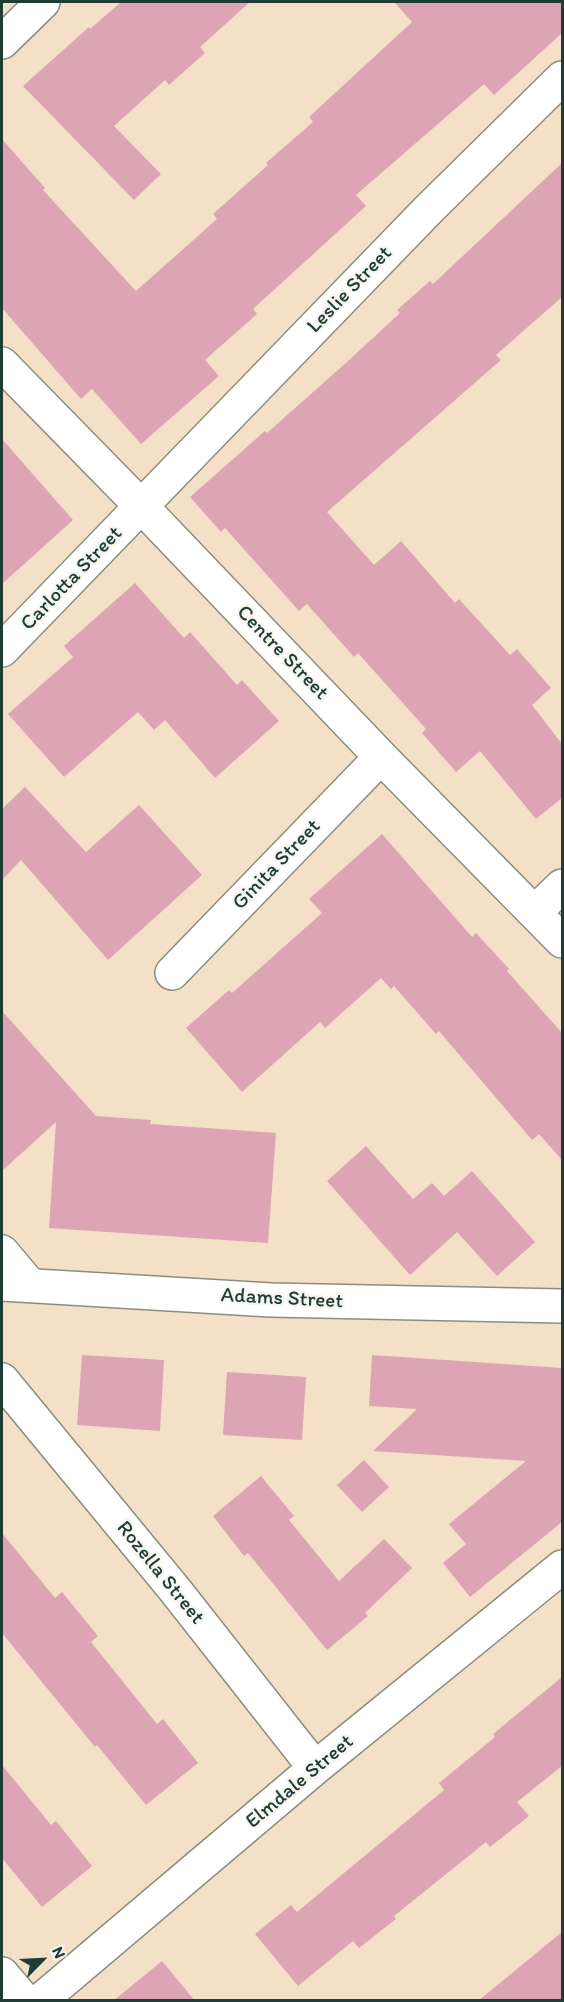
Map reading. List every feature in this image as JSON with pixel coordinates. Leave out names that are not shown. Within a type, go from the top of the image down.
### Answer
[{"type":"street","points":[[2,42],[43,2]]},
{"type":"street","name":"Leslie Street","points":[[142,507],[428,210],[562,78]]},
{"type":"street","name":"Centre Street","points":[[2,364],[562,941]]},
{"type":"street","name":"Carlotta Street","points":[[2,650],[142,507]]},
{"type":"street","name":"Ginita Street","points":[[172,973],[381,757]]},
{"type":"street","points":[[535,912],[562,886]]},
{"type":"street","points":[[2,1252],[15,1284]]},
{"type":"street","name":"Adams Street","points":[[15,1284],[271,1300],[562,1306]]},
{"type":"street","name":"Rozella Street","points":[[2,1380],[176,1590],[315,1768]]},
{"type":"street","name":"Elmdale Street","points":[[40,2001],[315,1768],[562,1567]]},
{"type":"street","points":[[2,1974],[24,2001]]},
{"type":"building","points":[[121,2],[250,2],[200,47],[205,53],[169,85],[165,80],[114,126],[161,174],[134,200],[23,86],[89,27],[90,29]]},
{"type":"building","points":[[394,2],[562,2],[562,33],[494,95],[484,84],[356,195],[366,206],[253,309],[257,314],[205,360],[219,376],[141,444],[92,389],[81,399],[2,308],[2,139],[45,188],[43,190],[136,291],[217,219],[213,214],[313,122],[309,117],[412,22]]},
{"type":"building","points":[[562,163],[562,297],[496,355],[501,360],[327,512],[374,565],[401,541],[455,603],[459,599],[510,655],[517,649],[551,688],[532,705],[562,744],[562,798],[536,819],[480,751],[456,772],[422,733],[426,729],[358,653],[354,657],[307,604],[299,611],[225,528],[221,532],[190,497],[348,361],[400,313],[397,310],[430,281],[433,284]]},
{"type":"building","points":[[2,439],[73,520],[2,584]]},
{"type":"building","points":[[135,583],[184,638],[190,632],[237,685],[242,680],[279,721],[215,778],[165,720],[154,730],[138,712],[64,777],[8,714],[73,657],[64,646]]},
{"type":"building","points":[[25,787],[86,852],[139,805],[202,875],[108,960],[21,860],[2,880],[2,809]]},
{"type":"building","points":[[382,834],[472,937],[476,933],[509,969],[507,971],[562,1033],[562,1160],[539,1134],[532,1140],[439,1031],[436,1034],[394,986],[391,989],[381,978],[325,1028],[320,1022],[242,1092],[186,1028],[229,990],[232,993],[322,913],[309,899]]},
{"type":"building","points":[[2,1011],[96,1116],[151,1120],[150,1124],[276,1133],[268,1243],[49,1228],[56,1122],[2,1171]]},
{"type":"building","points":[[366,1146],[413,1199],[432,1183],[444,1196],[472,1171],[535,1242],[497,1276],[457,1232],[410,1275],[327,1181]]},
{"type":"building","points":[[82,1355],[164,1360],[160,1431],[77,1425]]},
{"type":"building","points":[[372,1355],[562,1368],[562,1522],[470,1597],[443,1563],[466,1544],[449,1524],[526,1461],[373,1451],[417,1409],[369,1406]]},
{"type":"building","points":[[227,1372],[306,1377],[302,1440],[223,1435]]},
{"type":"building","points":[[364,1460],[389,1487],[362,1512],[337,1485]]},
{"type":"building","points":[[261,1476],[294,1516],[289,1520],[339,1581],[384,1539],[412,1568],[365,1613],[368,1616],[327,1650],[248,1553],[244,1556],[213,1516]]},
{"type":"building","points":[[2,1533],[55,1598],[62,1592],[98,1636],[91,1642],[157,1724],[163,1719],[198,1763],[146,1805],[97,1745],[95,1747],[2,1633]]},
{"type":"building","points":[[562,1677],[562,1766],[517,1802],[529,1816],[490,1847],[486,1842],[394,1916],[396,1919],[359,1948],[353,1941],[298,1986],[255,1934],[291,1905],[297,1912],[444,1790],[439,1783],[495,1737],[493,1734]]},
{"type":"building","points":[[2,1765],[51,1825],[56,1821],[92,1866],[42,1907],[2,1858]]},
{"type":"building","points":[[562,1932],[562,2001],[478,2001]]},
{"type":"building","points":[[162,1961],[195,2001],[113,2001]]}]
